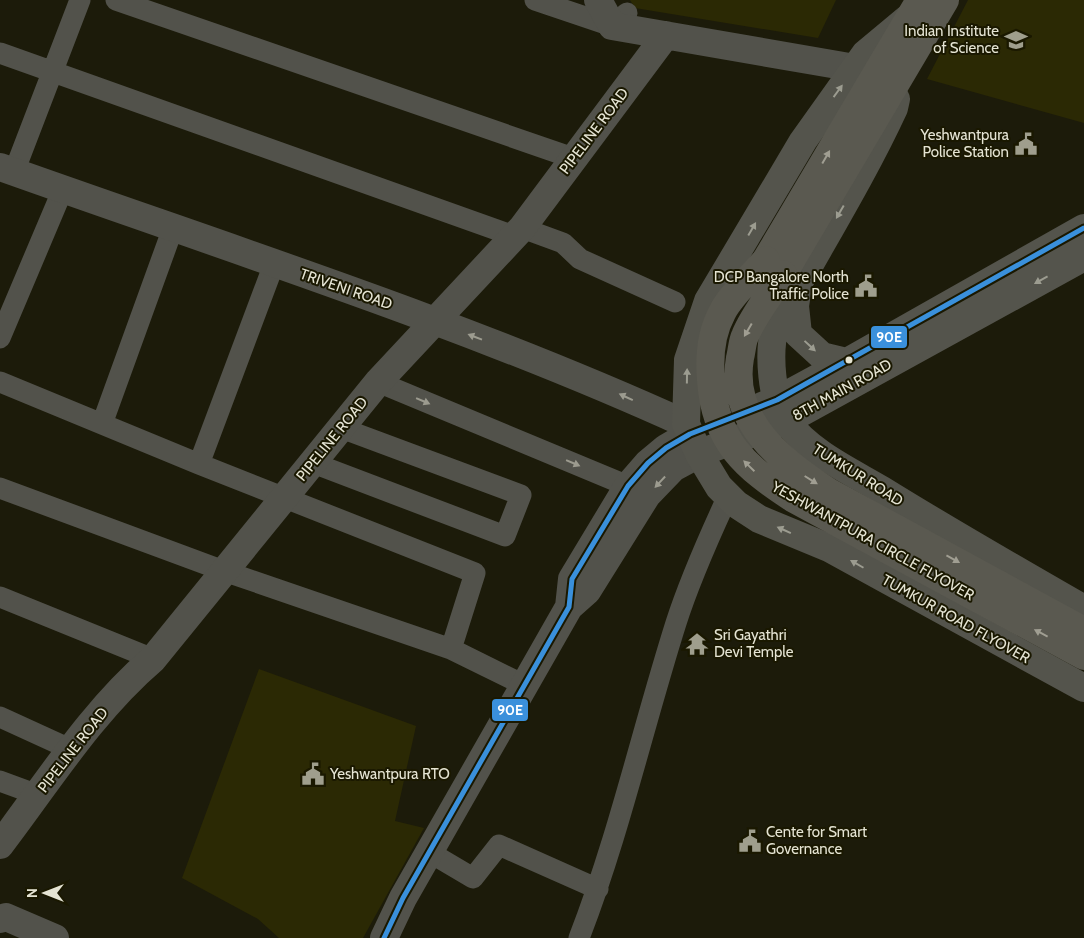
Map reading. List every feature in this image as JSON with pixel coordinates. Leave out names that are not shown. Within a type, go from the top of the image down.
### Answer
[{"type":"highway","name":"YESHWANTPURA CIRCLE FLYOVER","points":[[945,0],[744,337],[739,367],[740,396],[750,421],[770,448],[796,472],[829,492],[1084,631]]},
{"type":"highway","name":"YESHWANTPURA CIRCLE FLYOVER","points":[[914,9],[782,273],[722,311],[713,337],[710,367],[712,399],[721,429],[739,456],[763,479],[794,499],[1084,656]]},
{"type":"main road","points":[[728,496],[719,487],[692,437],[689,355],[708,301],[723,280],[802,141],[860,61],[914,9]]},
{"type":"main road","name":"8TH MAIN ROAD","points":[[692,437],[782,411],[1070,255],[1084,228]]},
{"type":"main road","name":"8TH MAIN ROAD","points":[[782,411],[847,362],[1070,255]]},
{"type":"main road","points":[[782,273],[781,310],[775,326],[770,350],[782,411]]},
{"type":"main road","points":[[782,273],[795,306],[798,334],[822,356],[847,362]]},
{"type":"main road","points":[[723,280],[781,310]]},
{"type":"main road","name":"TUMKUR ROAD","points":[[782,411],[818,451],[977,549],[1084,609]]},
{"type":"main road","name":"TUMKUR ROAD FLYOVER","points":[[728,496],[736,504],[759,519],[829,548],[1084,688]]},
{"type":"street","points":[[7,169],[80,0]]},
{"type":"street","points":[[116,0],[573,158]]},
{"type":"street","points":[[535,0],[620,13],[860,61]]},
{"type":"street","points":[[598,0],[666,36],[860,61]]},
{"type":"street","name":"PIPELINE ROAD","points":[[0,845],[70,749],[135,674],[153,659],[378,382],[518,232],[666,36]]},
{"type":"street","points":[[0,53],[518,232],[563,243],[580,259],[675,302]]},
{"type":"street","name":"TRIVENI ROAD","points":[[7,169],[436,321],[613,391],[692,437]]},
{"type":"street","points":[[0,338],[62,189]]},
{"type":"street","points":[[102,424],[172,228]]},
{"type":"street","points":[[199,464],[274,264]]},
{"type":"street","points":[[0,382],[199,464],[475,573],[450,649]]},
{"type":"street","points":[[378,382],[628,486]]},
{"type":"street","points":[[313,462],[505,536],[521,495],[340,428]]},
{"type":"street","points":[[384,938],[429,852],[569,607],[587,592],[647,495],[673,468],[692,437]]},
{"type":"street","name":"8TH MAIN ROAD","points":[[569,607],[572,579],[628,486],[666,448],[692,437]]},
{"type":"street","points":[[0,488],[224,571],[450,649],[524,685]]},
{"type":"street","points":[[580,938],[598,889],[677,622],[711,533],[728,496]]},
{"type":"street","points":[[0,597],[153,659]]},
{"type":"street","points":[[0,717],[70,749]]},
{"type":"street","points":[[0,780],[38,795]]},
{"type":"street","points":[[429,852],[473,878],[499,845],[598,889]]},
{"type":"street","points":[[0,919],[6,917],[55,938]]},
{"type":"shaded area","points":[[630,0],[836,0],[818,38],[635,8]]},
{"type":"shaded area","name":"Indian Institute of Science","points":[[968,0],[1084,0],[1084,123],[927,79]]},
{"type":"shaded area","name":"Yeshwantpura RTO","points":[[259,669],[416,726],[395,821],[424,828],[363,938],[279,938],[258,919],[182,878]]},
{"type":"transit line","name":"90E","points":[[384,938],[403,898],[569,607],[572,579],[628,486],[648,463],[666,448],[690,434],[777,400],[1084,228]]},
{"type":"place","name":"Indian Institute of Science","points":[[1016,40]]},
{"type":"place","name":"Yeshwantpura Police Station","points":[[1026,144]]},
{"type":"place","name":"DCP Bangalore North Traffic Police","points":[[866,286]]},
{"type":"place","name":"Sri Gayathri Devi Temple","points":[[697,644]]},
{"type":"place","name":"Yeshwantpura RTO","points":[[313,774]]},
{"type":"place","name":"Cente for Smart Governance","points":[[750,841]]}]
